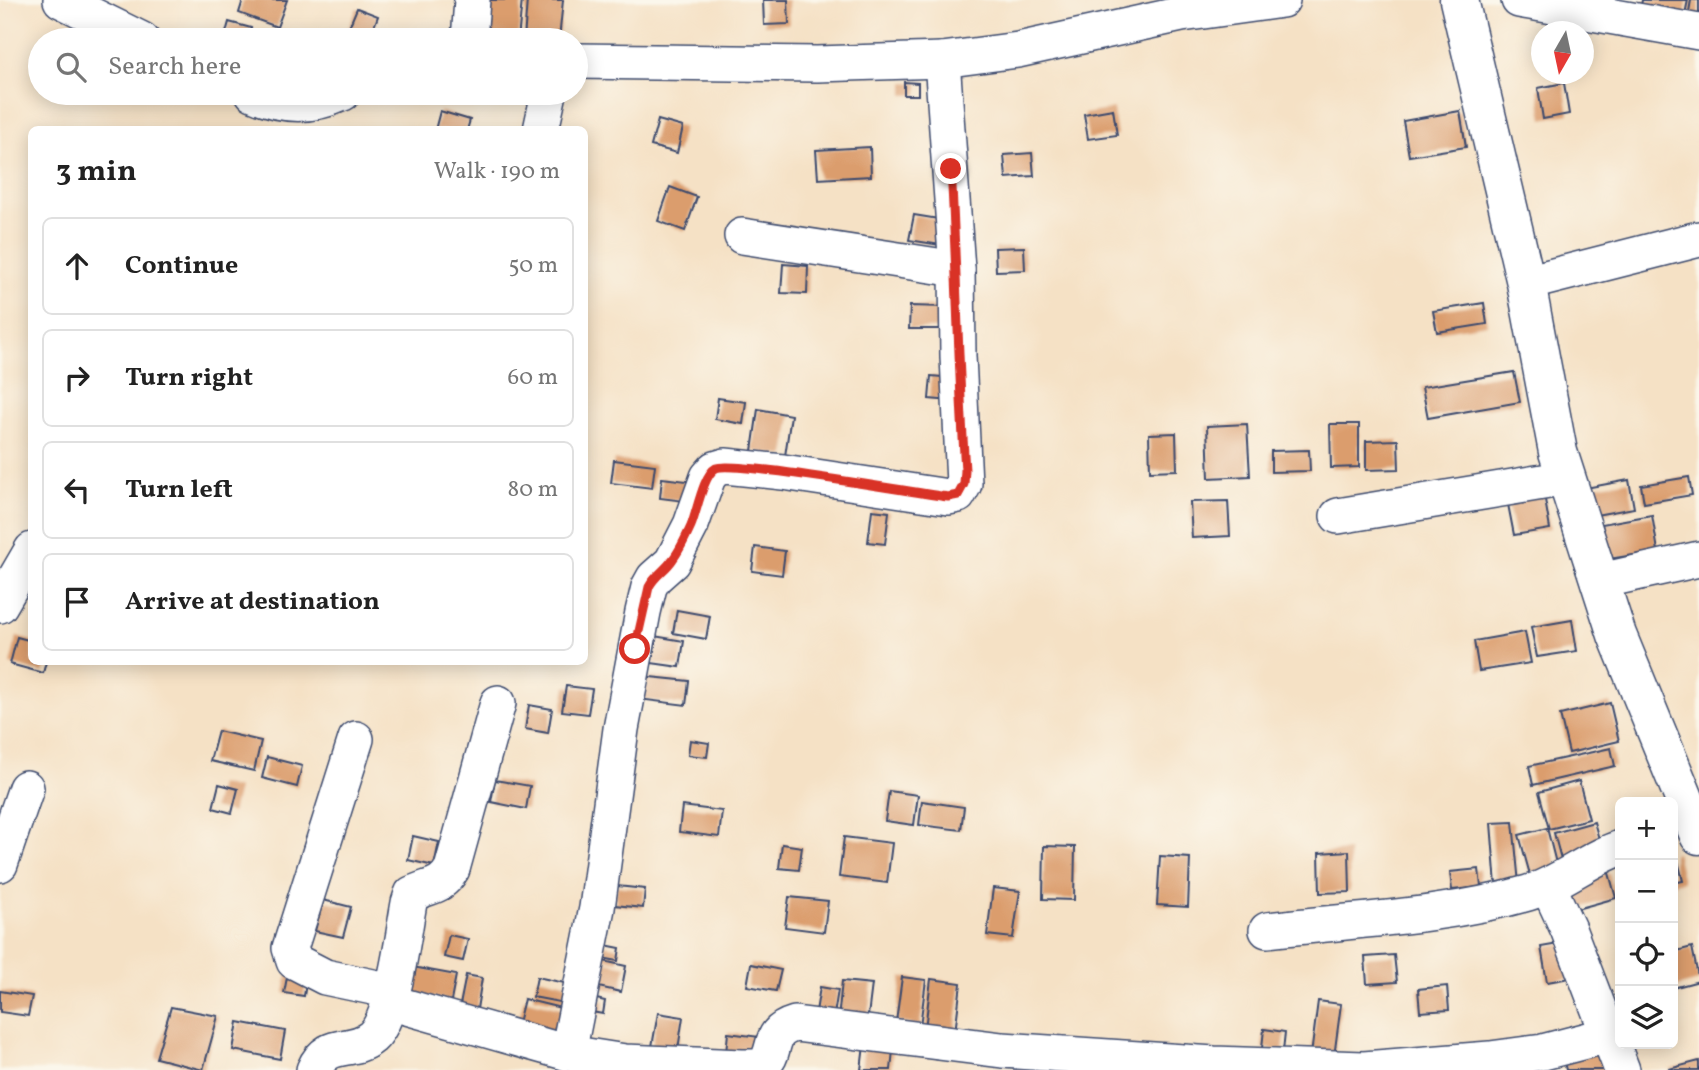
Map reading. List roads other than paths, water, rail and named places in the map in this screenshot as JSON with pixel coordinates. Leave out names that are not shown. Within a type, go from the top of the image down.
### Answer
[{"type":"street","points":[[61,0],[100,9],[126,28]]},
{"type":"street","points":[[470,28],[472,0]]},
{"type":"street","points":[[588,61],[817,64],[942,60],[1042,46],[1197,6],[1282,0]]},
{"type":"street","points":[[1459,0],[1526,283],[1558,452],[1617,635],[1689,831]]},
{"type":"street","points":[[1519,0],[1699,32]]},
{"type":"street","points":[[568,1053],[597,908],[621,729],[649,587],[677,554],[691,525],[708,477],[715,469],[726,466],[948,497],[958,495],[964,484],[957,269],[942,60]]},
{"type":"street","points":[[542,126],[546,105]]},
{"type":"street","points":[[742,236],[957,269]]},
{"type":"street","points":[[1526,283],[1699,239]]},
{"type":"street","points":[[1338,516],[1567,478]]},
{"type":"street","points":[[0,605],[28,557]]},
{"type":"street","points":[[1600,581],[1699,559]]},
{"type":"street","points":[[314,1070],[321,1057],[329,1050],[364,1043],[382,1026],[391,997],[412,894],[446,880],[452,869],[498,703]]},
{"type":"street","points":[[356,739],[290,948],[294,961],[315,974],[568,1053],[625,1062],[761,1067],[768,1061],[774,1037],[782,1028],[795,1024],[1029,1061],[1364,1069],[1543,1052],[1608,1035]]},
{"type":"street","points":[[0,864],[26,788]]},
{"type":"street","points":[[1267,930],[1485,903],[1548,886],[1615,851]]},
{"type":"street","points":[[1548,886],[1568,929],[1622,1070]]}]
